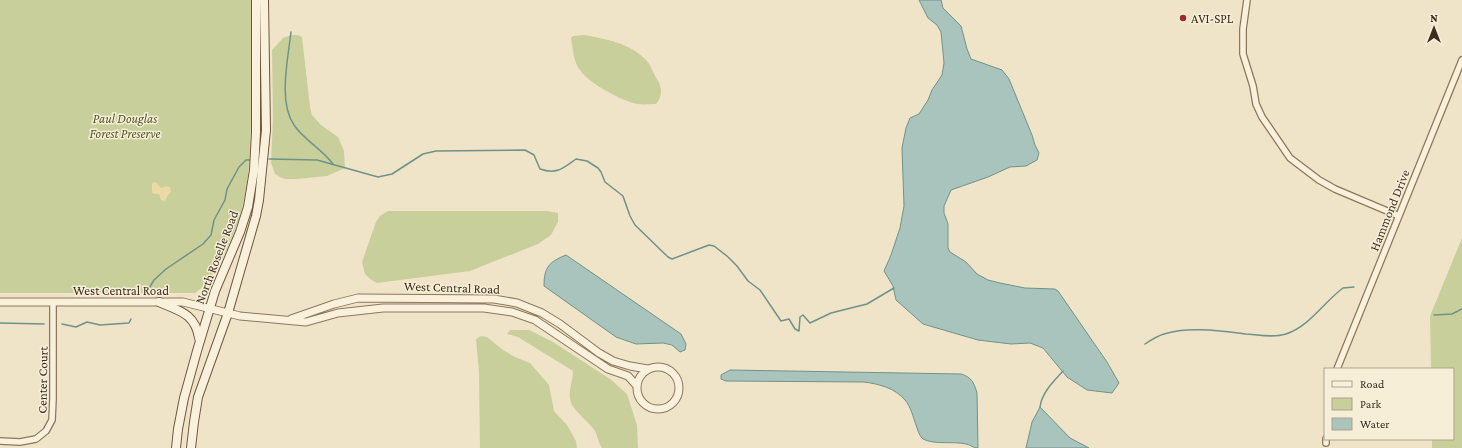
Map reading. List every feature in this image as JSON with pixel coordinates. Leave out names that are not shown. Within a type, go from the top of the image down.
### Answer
[{"type":"main road","name":"North Roselle Road","points":[[176,448],[184,398],[209,308],[240,232],[248,207],[254,170],[256,132],[256,0]]},
{"type":"main road","name":"North Roselle Road","points":[[191,448],[198,397],[228,313],[256,216],[262,184],[266,130],[264,0]]},
{"type":"main road","points":[[159,302],[182,312],[192,319],[198,327],[200,341]]},
{"type":"street","points":[[1247,0],[1243,29],[1243,54],[1253,86],[1256,104],[1262,117],[1290,158],[1319,180],[1335,189],[1399,216]]},
{"type":"street","name":"Hammond Drive","points":[[1336,368],[1462,60]]},
{"type":"street","name":"West Central Road","points":[[289,320],[334,304],[358,298],[494,299],[517,303],[542,313],[613,362],[648,369]]},
{"type":"street","points":[[382,298],[383,308]]},
{"type":"street","points":[[454,298],[454,308]]},
{"type":"street","name":"West Central Road","points":[[0,302],[183,302],[240,316],[306,322],[338,313],[383,308],[484,308],[512,312],[535,320],[608,369],[628,376],[636,386]]},
{"type":"street","name":"Center Court","points":[[0,441],[20,442],[36,439],[46,431],[52,420],[53,302]]},
{"type":"street","points":[[518,314],[522,305]]},
{"type":"street","points":[[659,367],[674,374],[678,384],[678,396],[671,405],[662,409],[653,409],[640,401],[636,386],[642,373],[648,369],[659,367]]},
{"type":"green space","name":"Paul Douglas Forest Preserve","points":[[0,0],[252,0],[251,134],[243,204],[235,230],[216,270],[205,285],[195,293],[0,293]]},
{"type":"green space","points":[[291,35],[298,35],[302,37],[312,115],[321,125],[338,137],[344,151],[345,168],[327,176],[285,179],[275,174],[271,163],[273,118],[272,50],[283,38]]},
{"type":"green space","points":[[584,35],[609,40],[633,49],[640,54],[649,64],[661,88],[661,95],[656,104],[637,104],[623,99],[606,91],[584,75],[576,63],[571,38],[573,36]]},
{"type":"green space","points":[[388,211],[547,211],[558,213],[558,222],[551,235],[538,244],[470,271],[377,283],[365,274],[362,262],[376,222],[380,216]]},
{"type":"green space","points":[[1462,238],[1462,448],[1432,448],[1432,440],[1454,440],[1454,368],[1431,368],[1430,316]]},
{"type":"green space","points":[[510,330],[529,330],[553,342],[610,379],[627,394],[637,425],[638,448],[602,448],[595,431],[572,405],[570,391],[573,371],[518,337],[507,334]]},
{"type":"green space","points":[[481,336],[487,337],[503,350],[530,363],[549,385],[554,411],[567,425],[576,441],[577,448],[480,448],[479,372],[476,339]]},
{"type":"sand","points":[[153,182],[157,183],[161,188],[166,186],[170,187],[171,192],[165,201],[161,200],[159,194],[152,193]]},
{"type":"water","points":[[919,0],[941,0],[943,8],[961,26],[971,59],[1002,70],[1009,79],[1039,153],[1037,160],[1026,166],[1010,167],[988,177],[951,190],[944,206],[944,213],[948,224],[948,248],[950,252],[966,262],[977,274],[988,280],[1025,288],[1055,289],[1058,291],[1107,362],[1119,383],[1112,393],[1087,390],[1067,377],[1043,348],[1030,343],[1011,344],[978,340],[923,324],[896,300],[893,286],[884,271],[900,228],[904,206],[902,148],[906,128],[910,118],[919,114],[928,100],[932,90],[942,75],[944,63],[941,32],[937,25],[928,18]]},
{"type":"water","points":[[566,255],[681,334],[686,344],[685,350],[680,352],[672,345],[663,343],[636,344],[616,337],[544,286],[546,270],[555,260]]},
{"type":"water","points":[[730,370],[961,374],[972,380],[977,393],[978,448],[968,444],[933,442],[923,439],[905,400],[896,392],[881,385],[864,382],[726,381],[721,379],[721,375]]},
{"type":"water","points":[[1040,407],[1070,438],[1089,448],[1026,448],[1032,422]]},
{"type":"waterway","points":[[291,32],[285,80],[286,105],[289,116],[298,130],[333,164]]},
{"type":"waterway","points":[[269,159],[317,160],[378,177],[392,174],[423,154],[436,151],[525,150],[534,155],[540,169],[546,171],[560,170],[576,159],[587,161],[598,168],[605,182],[623,196],[635,225],[668,257],[672,259],[709,245],[714,246],[737,266],[748,281],[760,290],[781,321],[789,319],[795,329],[799,331],[800,317],[803,315],[810,323],[831,313],[867,304],[894,288]]},
{"type":"waterway","points":[[148,290],[154,280],[166,269],[203,244],[211,235],[214,220],[225,200],[227,189],[239,167],[246,160],[250,160]]},
{"type":"waterway","points":[[1145,344],[1161,335],[1183,330],[1215,331],[1266,336],[1286,334],[1310,320],[1343,288],[1354,287]]},
{"type":"waterway","points":[[1434,315],[1452,314],[1462,309]]},
{"type":"waterway","points":[[62,324],[76,327],[87,322],[100,325],[129,323],[131,319]]},
{"type":"waterway","points":[[0,323],[44,324]]},
{"type":"waterway","points":[[1040,407],[1043,396],[1063,371]]},
{"type":"place","name":"AVI-SPL","points":[[1183,18]]}]
